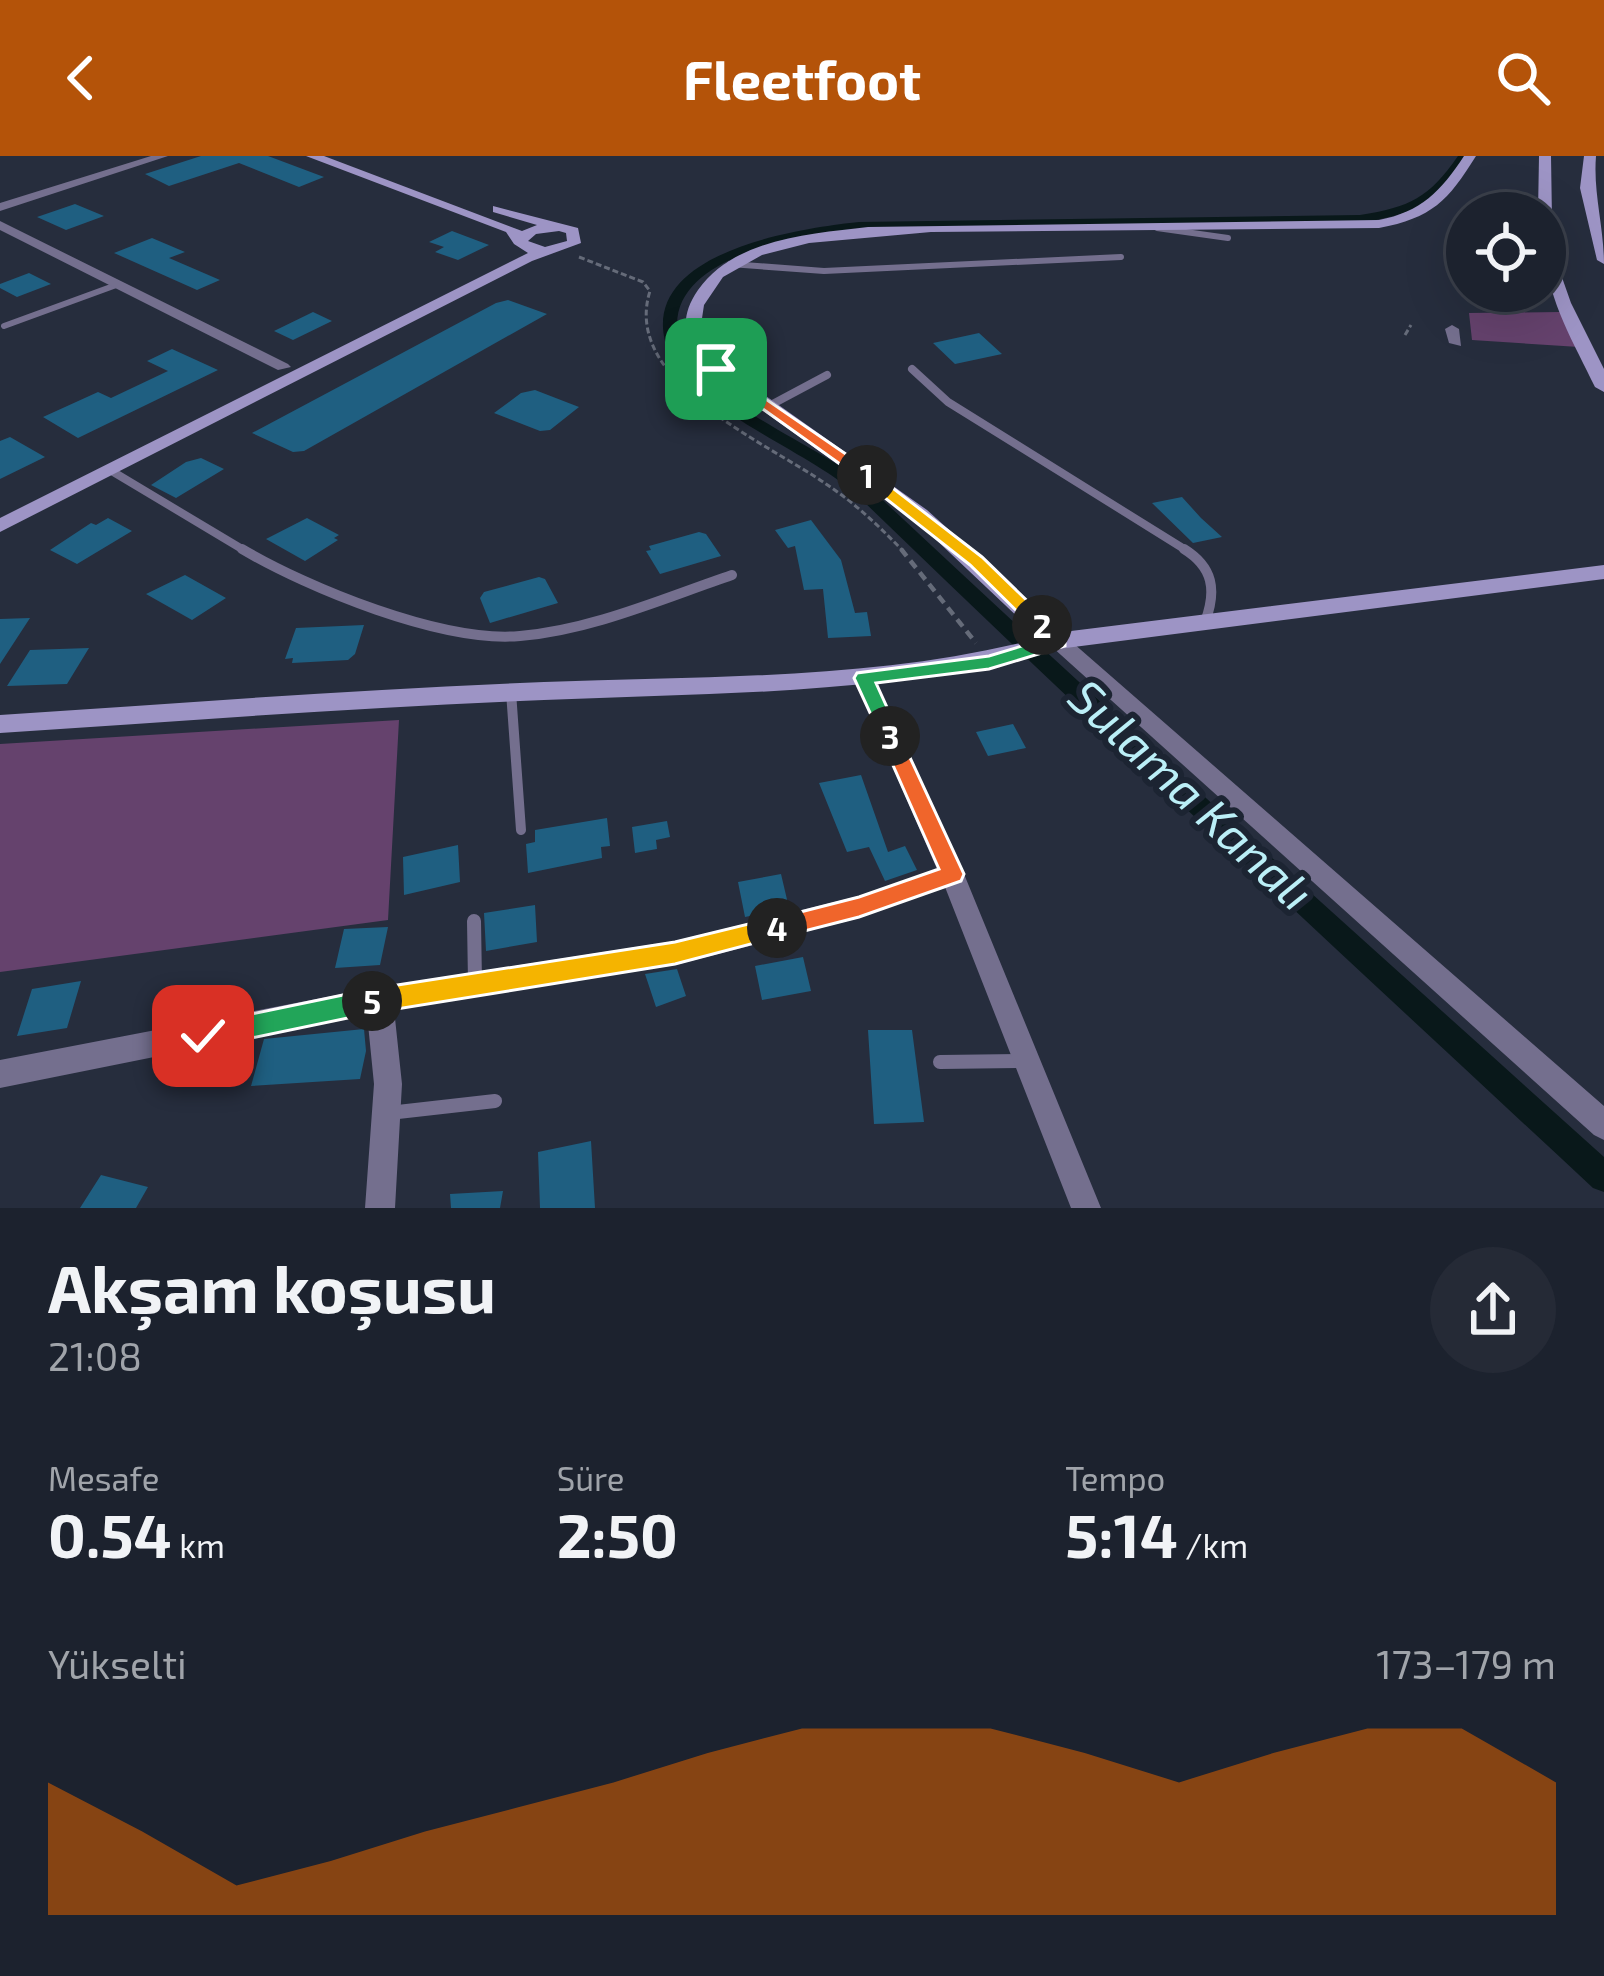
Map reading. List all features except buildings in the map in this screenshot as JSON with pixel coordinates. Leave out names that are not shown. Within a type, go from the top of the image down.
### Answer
[{"type":"main road","points":[[312,156],[511,229],[533,250],[556,250]]},
{"type":"main road","points":[[0,526],[526,258],[576,239],[573,231],[525,220],[354,156]]},
{"type":"main road","points":[[1052,643],[920,514],[716,369],[694,345],[691,331],[698,297],[727,263],[784,243],[863,231],[1357,227],[1397,222],[1433,208],[1470,156]]},
{"type":"main road","points":[[1545,156],[1545,192]]},
{"type":"main road","points":[[1590,156],[1587,188],[1604,260]]},
{"type":"main road","points":[[0,508],[510,252],[532,230],[559,227]]},
{"type":"main road","points":[[1566,309],[1604,387]]},
{"type":"main road","points":[[0,724],[511,692],[863,678],[999,660],[1052,643],[1600,576]]},
{"type":"street","points":[[0,207],[161,156]]},
{"type":"street","points":[[104,163],[119,169]]},
{"type":"street","points":[[0,225],[283,367]]},
{"type":"street","points":[[1052,643],[1604,1125]]},
{"type":"street","points":[[863,678],[952,874],[1086,1208]]},
{"type":"street","points":[[0,1074],[379,1000],[675,953],[859,907],[952,874]]},
{"type":"street","points":[[379,1000],[388,1084],[380,1208]]},
{"type":"lane","points":[[1154,228],[1228,238]]},
{"type":"lane","points":[[727,263],[824,268],[1048,254],[1121,257]]},
{"type":"lane","points":[[4,326],[119,284]]},
{"type":"lane","points":[[912,369],[948,403],[1204,561],[1215,599],[1205,622]]},
{"type":"lane","points":[[767,407],[826,375]]},
{"type":"lane","points":[[110,470],[296,581],[452,631],[517,638],[582,626],[732,574]]},
{"type":"lane","points":[[511,692],[520,830]]},
{"type":"lane","points":[[474,921],[475,985]]},
{"type":"lane","points":[[940,1062],[1028,1061]]},
{"type":"lane","points":[[386,1113],[495,1101]]},
{"type":"path","points":[[556,250],[643,282],[650,291],[643,316],[649,341],[673,379],[845,497],[999,660]]},
{"type":"path","points":[[1405,335],[1411,326]]},
{"type":"shaded area","points":[[1560,312],[1579,347],[1472,340],[1469,313]]},
{"type":"shaded area","points":[[399,720],[388,920],[0,972],[0,744]]},
{"type":"waterway","name":"Sulama Kanalı","points":[[1464,156],[1442,186],[1421,203],[1360,219],[859,226],[806,231],[751,246],[713,263],[684,289],[671,311],[672,342],[694,379],[786,443],[852,481],[1049,669],[1604,1177]]},
{"type":"route","points":[[203,1036],[379,1000],[675,953],[859,907],[952,874],[863,678],[989,663],[1058,641],[920,514],[716,369]]}]
